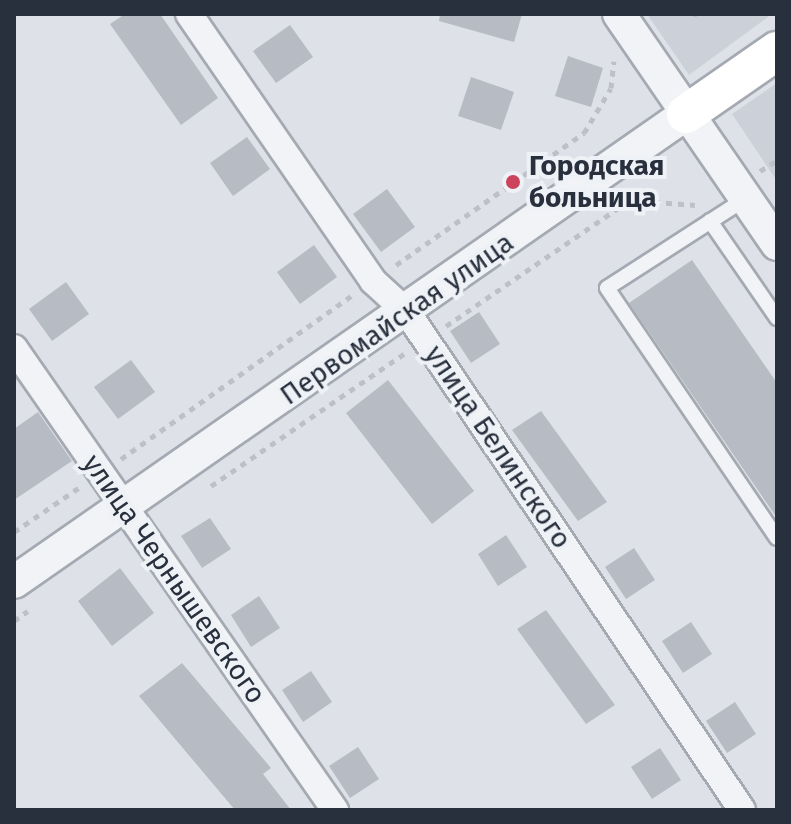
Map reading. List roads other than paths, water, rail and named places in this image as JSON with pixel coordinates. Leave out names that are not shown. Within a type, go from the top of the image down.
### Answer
[{"type":"main road","name":"Первомайская улица","points":[[686,114],[777,51]]},
{"type":"street","name":"улица Белинского","points":[[189,14],[373,281],[407,312],[742,810]]},
{"type":"street","points":[[619,14],[777,244]]},
{"type":"street","name":"Первомайская улица","points":[[14,582],[407,312],[686,114]]},
{"type":"street","name":"улица Чернышевского","points":[[14,348],[100,473],[127,505],[335,810]]},
{"type":"lane","points":[[745,199],[607,288],[777,538]]},
{"type":"lane","points":[[710,221],[777,318]]},
{"type":"place","name":"Городская больница","points":[[513,182]]}]
